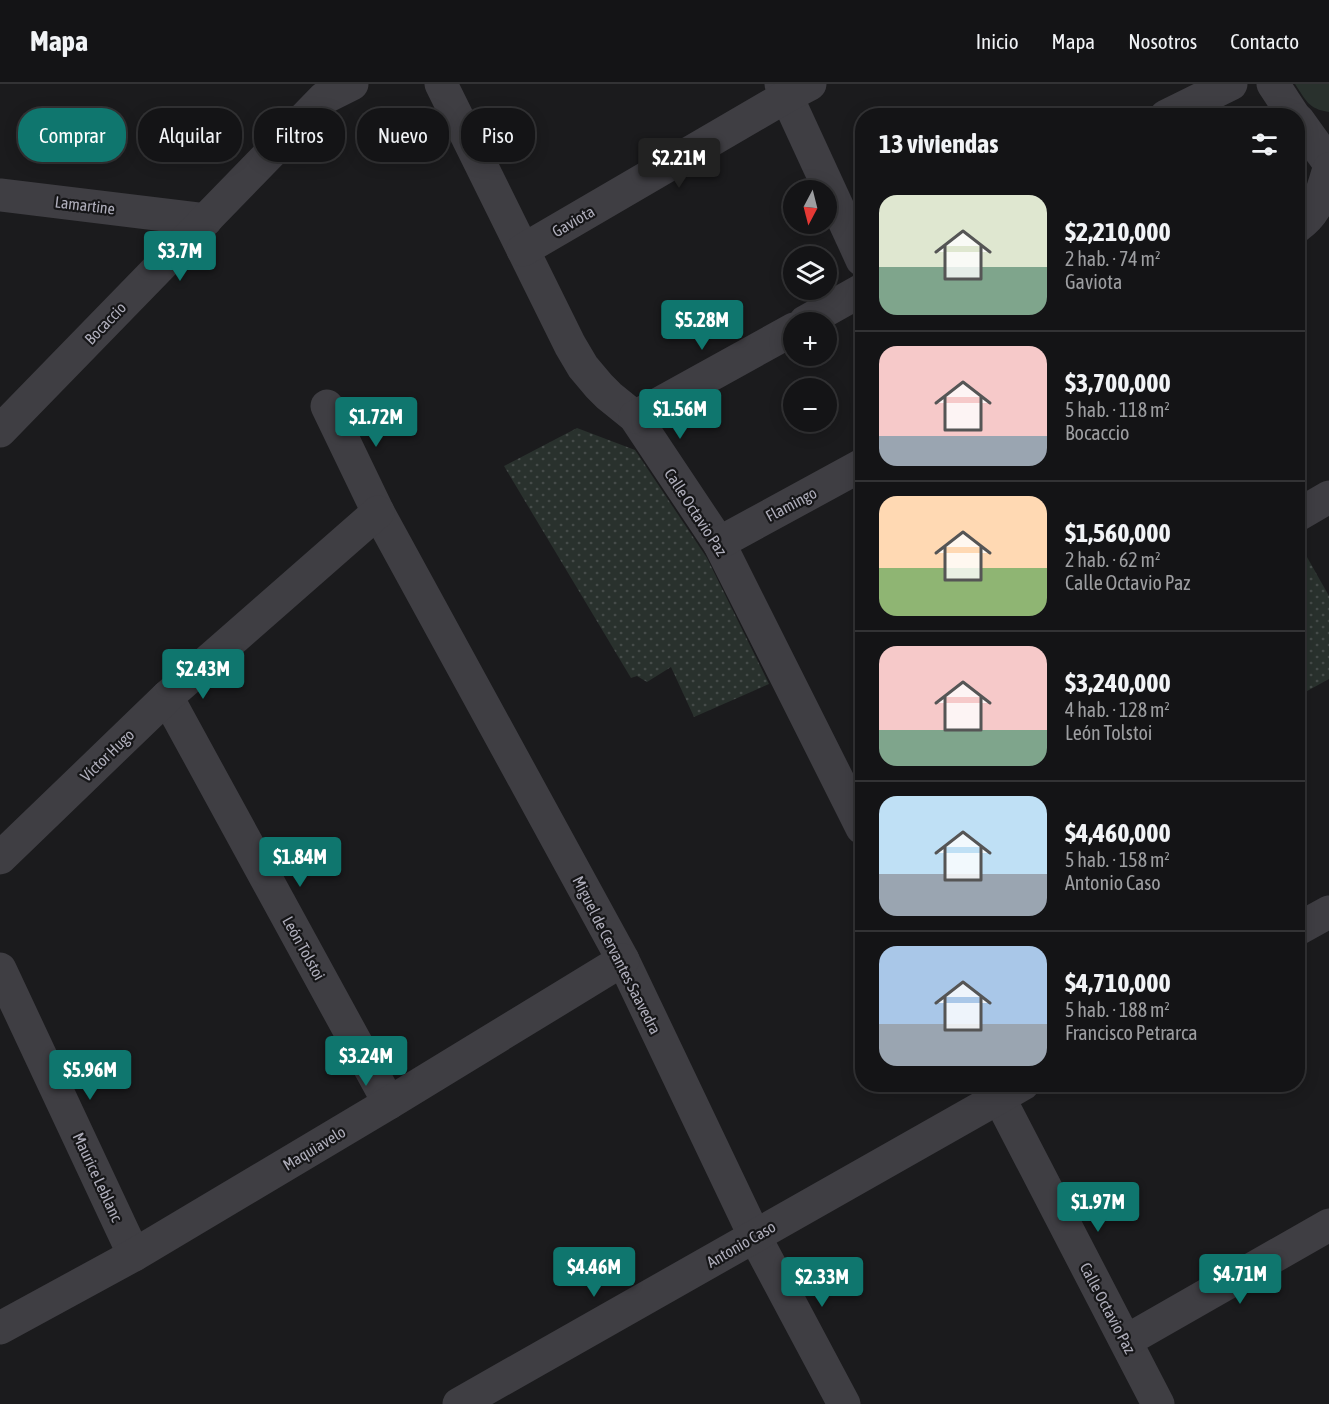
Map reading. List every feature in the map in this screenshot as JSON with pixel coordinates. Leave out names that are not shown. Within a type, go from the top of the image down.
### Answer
[{"type":"street","name":"Calle Octavio Paz","points":[[441,84],[570,345],[584,367],[609,396],[635,417],[719,543],[855,814]]},
{"type":"street","points":[[1182,108],[1231,84]]},
{"type":"street","points":[[1273,84],[1293,108]]},
{"type":"street","name":"Gaviota","points":[[523,250],[793,88]]},
{"type":"street","points":[[793,88],[855,243]]},
{"type":"street","name":"Bocaccio","points":[[0,431],[331,89]]},
{"type":"street","points":[[1306,124],[1329,163]]},
{"type":"street","points":[[1305,220],[1318,202],[1329,169]]},
{"type":"street","name":"Lamartine","points":[[0,195],[206,220]]},
{"type":"street","points":[[823,312],[855,294]]},
{"type":"street","points":[[635,417],[783,335]]},
{"type":"street","name":"Miguel de Cervantes Saavedra","points":[[327,406],[378,512],[623,960],[755,1237],[844,1404]]},
{"type":"street","name":"Flamingo","points":[[719,543],[855,469]]},
{"type":"street","points":[[1305,510],[1329,497]]},
{"type":"street","name":"Víctor Hugo","points":[[0,858],[167,697],[378,512]]},
{"type":"street","name":"León Tolstoi","points":[[167,697],[389,1103]]},
{"type":"street","points":[[1305,926],[1329,912]]},
{"type":"street","name":"Maquiavelo","points":[[0,1328],[135,1255],[623,960]]},
{"type":"street","name":"Maurice Leblanc","points":[[0,969],[135,1255]]},
{"type":"street","name":"Antonio Caso","points":[[459,1404],[755,1237],[999,1092]]},
{"type":"street","name":"Calle Octavio Paz","points":[[1005,1092],[1158,1404]]},
{"type":"street","points":[[1126,1341],[1329,1226]]},
{"type":"shaded area","points":[[1295,84],[1329,84],[1329,112],[1312,106]]},
{"type":"shaded area","points":[[577,428],[635,450],[707,558],[769,684],[694,717],[671,667],[647,682],[637,676],[631,678],[504,466]]},
{"type":"shaded area","points":[[1305,554],[1329,596],[1329,679],[1305,692]]}]
